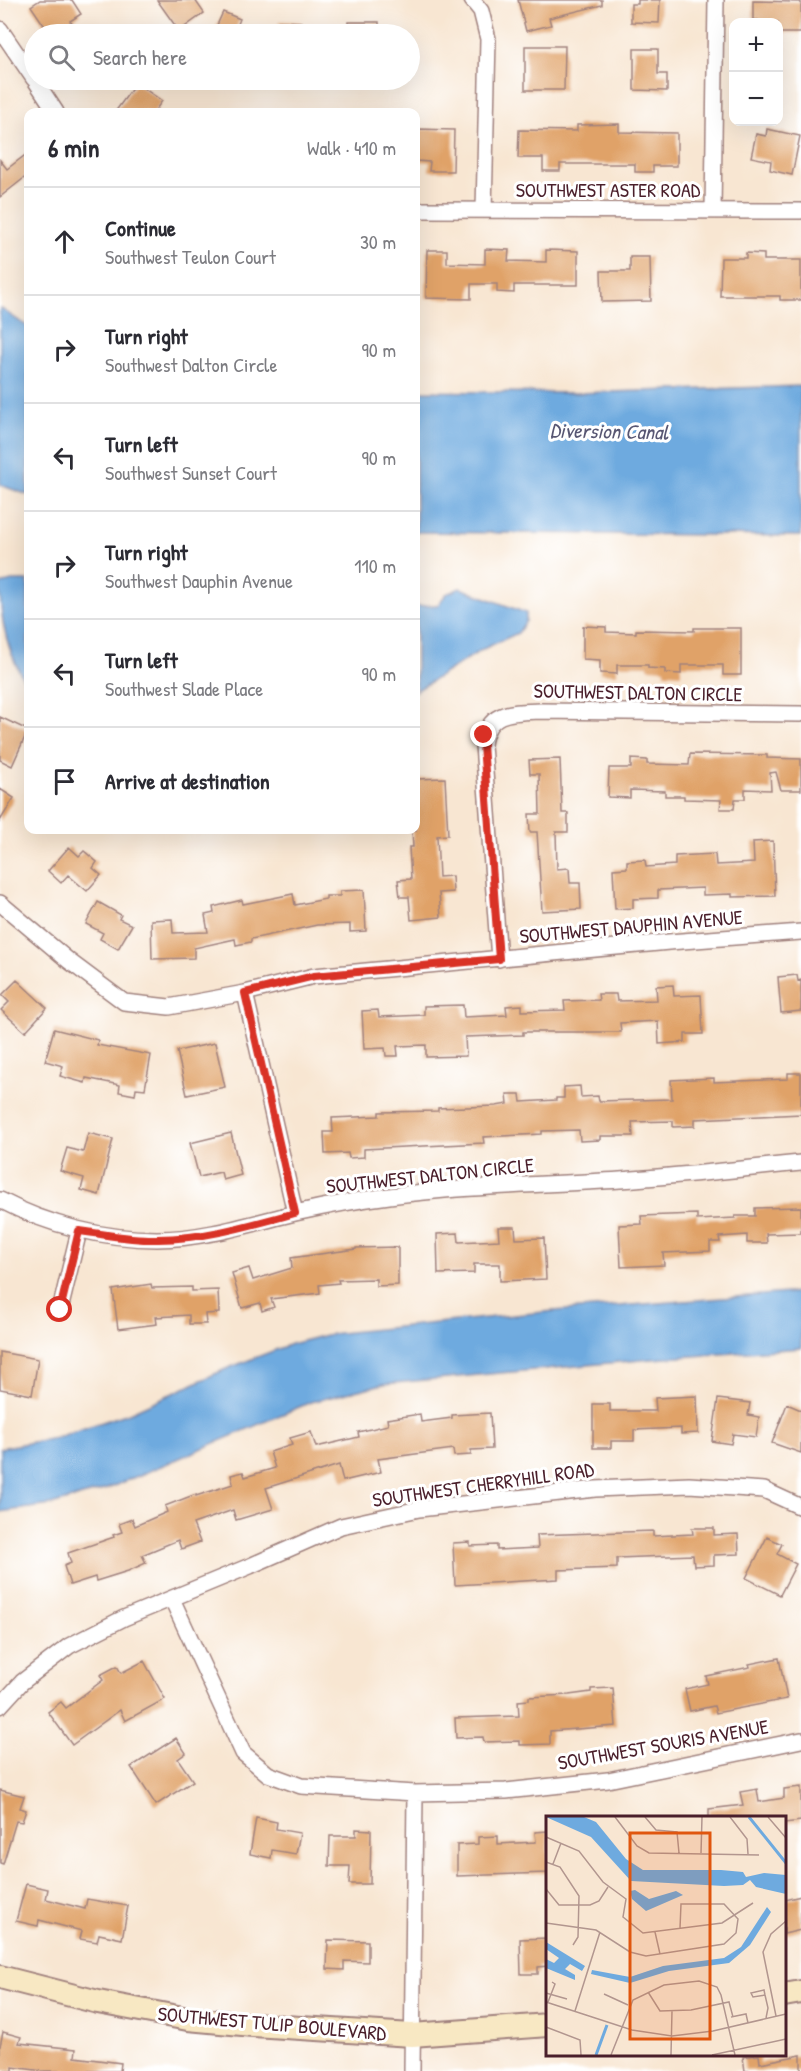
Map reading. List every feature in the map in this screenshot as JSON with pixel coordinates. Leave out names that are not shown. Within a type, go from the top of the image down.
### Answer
[{"type":"street","points":[[472,0],[481,12],[488,39],[484,210]]},
{"type":"street","points":[[712,210],[716,0]]},
{"type":"street","points":[[0,29],[24,63]]},
{"type":"street","points":[[42,90],[53,108]]},
{"type":"street","name":"SOUTHWEST ASTER ROAD","points":[[420,210],[801,211]]},
{"type":"street","name":"SOUTHWEST DALTON CIRCLE","points":[[499,959],[484,757],[484,735],[495,719],[510,712],[801,714]]},
{"type":"street","name":"SOUTHWEST DAUPHIN AVENUE","points":[[0,903],[69,962],[124,1002],[168,1007],[245,993],[314,976],[801,932]]},
{"type":"street","points":[[245,993],[295,1213]]},
{"type":"street","name":"SOUTHWEST DALTON CIRCLE","points":[[0,1200],[79,1231],[129,1238],[179,1238],[257,1224],[295,1213],[350,1202],[392,1196],[510,1185],[652,1178],[801,1163]]},
{"type":"street","points":[[60,1310],[79,1231]]},
{"type":"street","name":"SOUTHWEST CHERRYHILL ROAD","points":[[0,1706],[22,1682],[69,1646],[124,1618],[341,1526],[419,1509],[595,1489],[689,1485],[764,1490],[801,1507]]},
{"type":"street","name":"SOUTHWEST SOURIS AVENUE","points":[[172,1599],[243,1753],[268,1774],[301,1786],[415,1793],[506,1791],[608,1780],[801,1740]]},
{"type":"street","points":[[412,2071],[415,1793]]},
{"type":"street","name":"SOUTHWEST TULIP BOULEVARD","points":[[0,1977],[98,2002],[188,2019],[253,2025],[412,2035],[546,2025]]},
{"type":"street","points":[[786,1995],[801,1992]]},
{"type":"water","points":[[0,308],[24,324],[24,494],[0,485]]},
{"type":"water","name":"Diversion Canal","points":[[801,386],[801,536],[420,532],[420,391],[577,393]]},
{"type":"water","points":[[24,581],[24,680],[7,638],[0,584]]},
{"type":"water","points":[[460,588],[526,613],[526,621],[518,633],[483,649],[420,688],[420,606],[438,605],[446,594]]},
{"type":"water","points":[[801,1292],[801,1348],[652,1359],[383,1384],[311,1402],[107,1489],[51,1505],[0,1512],[0,1448],[55,1438],[129,1413],[226,1369],[291,1344],[330,1334],[554,1311]]},
{"type":"building","points":[[40,0],[72,0],[81,14],[70,21],[72,24],[43,24],[31,6]]},
{"type":"building","points":[[157,0],[195,0],[204,13],[189,24],[174,24]]},
{"type":"building","points":[[518,0],[602,0],[602,5],[549,18],[551,25],[526,31]]},
{"type":"building","points":[[638,0],[660,0],[659,23],[631,22],[631,4],[638,4]]},
{"type":"building","points":[[753,1],[801,2],[801,33],[783,33],[783,18],[753,18]]},
{"type":"building","points":[[223,12],[240,19],[238,24],[218,24]]},
{"type":"building","points":[[279,21],[301,22],[301,24],[279,24]]},
{"type":"building","points":[[348,22],[379,22],[379,24],[348,24]]},
{"type":"building","points":[[525,46],[565,46],[564,90],[525,90]]},
{"type":"building","points":[[634,49],[658,49],[658,74],[667,74],[667,91],[634,90]]},
{"type":"building","points":[[131,90],[146,90],[162,101],[157,108],[118,108]]},
{"type":"building","points":[[619,124],[619,132],[677,133],[677,166],[653,166],[653,172],[635,172],[635,164],[560,164],[560,171],[543,171],[543,158],[518,158],[519,130],[577,131],[577,125]]},
{"type":"building","points":[[420,129],[454,130],[453,171],[429,171],[430,162],[420,161]]},
{"type":"building","points":[[767,129],[800,136],[792,175],[770,170],[771,161],[751,157],[756,134],[766,136]]},
{"type":"building","points":[[24,156],[24,178],[0,197],[0,160],[7,169]]},
{"type":"building","points":[[485,249],[509,250],[508,261],[546,262],[546,250],[578,251],[578,285],[514,285],[514,293],[497,292],[497,284],[471,284],[471,299],[426,298],[427,250],[447,250],[447,263],[485,264]]},
{"type":"building","points":[[746,253],[764,254],[764,260],[801,260],[801,300],[780,300],[780,296],[720,296],[721,258],[746,258]]},
{"type":"building","points":[[630,257],[650,257],[651,301],[602,302],[601,271],[630,271]]},
{"type":"building","points":[[583,626],[606,627],[606,632],[636,633],[636,630],[694,631],[694,628],[741,628],[741,675],[723,675],[723,665],[681,665],[681,674],[665,673],[665,669],[648,668],[648,665],[617,665],[617,674],[600,673],[600,660],[583,659]]},
{"type":"building","points":[[0,717],[24,728],[24,739],[12,766],[0,760]]},
{"type":"building","points":[[690,754],[767,755],[767,758],[801,759],[801,790],[781,790],[776,772],[770,773],[771,790],[745,789],[745,799],[735,799],[734,809],[720,809],[721,800],[665,796],[665,791],[630,790],[630,798],[608,797],[609,768],[631,768],[631,759],[647,760],[647,764],[689,765]]},
{"type":"building","points":[[560,759],[562,813],[568,813],[568,832],[556,832],[557,869],[569,868],[570,883],[580,883],[581,909],[542,911],[537,832],[530,832],[529,814],[540,814],[539,774],[530,774],[529,760]]},
{"type":"building","points":[[445,778],[448,835],[437,836],[439,877],[452,876],[453,892],[439,893],[441,917],[411,920],[409,897],[400,897],[398,880],[411,879],[409,847],[413,847],[412,834],[420,834],[420,779]]},
{"type":"building","points":[[0,789],[14,798],[0,821]]},
{"type":"building","points":[[773,841],[775,896],[703,895],[703,888],[658,890],[658,898],[633,899],[633,908],[615,909],[613,869],[627,868],[627,861],[645,860],[646,867],[675,865],[675,856],[715,854],[716,865],[754,863],[753,842]]},
{"type":"building","points":[[69,847],[79,856],[84,851],[97,862],[93,868],[101,875],[87,891],[68,875],[61,883],[48,871]]},
{"type":"building","points":[[364,890],[366,931],[350,932],[350,924],[317,925],[251,939],[251,942],[236,945],[235,939],[194,948],[194,958],[152,959],[151,920],[172,919],[173,933],[208,932],[205,915],[214,913],[213,907],[242,900],[243,904],[293,894],[295,905],[326,899],[326,896],[340,896],[340,891]]},
{"type":"building","points":[[98,902],[121,915],[119,919],[132,925],[118,949],[100,939],[103,933],[86,924]]},
{"type":"building","points":[[797,975],[798,981],[801,980],[801,1011],[781,1013],[778,977]]},
{"type":"building","points":[[17,980],[47,1008],[25,1032],[1,1010],[9,1002],[2,995]]},
{"type":"building","points":[[673,985],[674,996],[701,995],[703,1034],[685,1034],[685,1042],[659,1044],[658,1021],[620,1023],[621,1032],[523,1032],[523,1035],[465,1037],[466,1056],[426,1057],[426,1045],[397,1046],[398,1056],[386,1056],[385,1048],[364,1049],[362,1011],[378,1010],[379,1017],[424,1015],[424,1006],[463,1005],[464,1017],[507,1015],[506,1006],[522,1005],[522,1011],[565,1010],[564,1001],[599,1000],[598,994],[616,994],[617,1001],[657,1000],[656,986]]},
{"type":"building","points":[[54,1029],[98,1040],[97,1045],[151,1055],[145,1089],[136,1088],[135,1095],[119,1092],[120,1085],[86,1078],[85,1083],[60,1076],[63,1066],[45,1061]]},
{"type":"building","points":[[215,1043],[225,1087],[187,1095],[177,1051]]},
{"type":"building","points":[[788,1073],[801,1073],[801,1114],[695,1119],[695,1126],[673,1127],[673,1121],[632,1122],[633,1136],[600,1136],[600,1140],[580,1141],[579,1130],[542,1131],[542,1134],[483,1137],[484,1143],[364,1149],[364,1157],[349,1158],[348,1153],[325,1154],[324,1132],[333,1132],[332,1118],[379,1116],[379,1112],[438,1111],[438,1108],[496,1106],[508,1104],[507,1094],[520,1094],[521,1102],[556,1100],[556,1098],[564,1098],[564,1087],[580,1086],[581,1097],[598,1096],[599,1101],[672,1099],[671,1080],[714,1078],[714,1082],[788,1079]]},
{"type":"building","points":[[88,1133],[113,1139],[99,1195],[81,1190],[84,1178],[60,1171],[67,1148],[83,1152]]},
{"type":"building","points":[[231,1133],[241,1175],[223,1180],[221,1172],[199,1177],[190,1143]]},
{"type":"building","points":[[801,1207],[801,1233],[766,1234],[767,1243],[747,1243],[747,1235],[719,1237],[720,1242],[710,1242],[710,1251],[663,1253],[664,1265],[621,1267],[619,1225],[642,1224],[641,1216],[697,1214],[697,1220],[735,1218],[735,1216],[755,1216],[755,1208]]},
{"type":"building","points":[[498,1227],[515,1227],[516,1239],[544,1238],[546,1279],[500,1281],[500,1264],[474,1264],[474,1273],[438,1274],[437,1234],[458,1233],[459,1242],[499,1240]]},
{"type":"building","points":[[398,1247],[398,1285],[376,1286],[376,1279],[338,1280],[339,1283],[319,1285],[320,1293],[271,1299],[274,1307],[262,1311],[260,1303],[242,1308],[232,1273],[249,1268],[253,1280],[292,1268],[291,1258],[356,1248]]},
{"type":"building","points":[[151,1284],[152,1288],[192,1287],[192,1291],[218,1290],[219,1313],[205,1314],[206,1324],[189,1324],[189,1315],[156,1317],[157,1324],[118,1329],[113,1290]]},
{"type":"building","points":[[0,1352],[38,1359],[32,1395],[0,1389]]},
{"type":"building","points":[[697,1396],[698,1433],[681,1434],[681,1428],[634,1430],[634,1441],[611,1441],[611,1448],[593,1448],[593,1404],[610,1404],[610,1411],[656,1411],[655,1398]]},
{"type":"building","points":[[718,1399],[750,1403],[748,1415],[759,1417],[756,1437],[733,1434],[731,1444],[712,1441]]},
{"type":"building","points":[[787,1404],[801,1410],[801,1453],[772,1443]]},
{"type":"building","points":[[490,1413],[492,1449],[471,1450],[471,1455],[454,1456],[453,1449],[378,1459],[381,1472],[343,1481],[339,1465],[266,1488],[273,1509],[236,1520],[233,1510],[193,1524],[200,1542],[181,1549],[178,1540],[142,1555],[146,1563],[128,1571],[96,1581],[95,1577],[70,1585],[64,1566],[71,1563],[68,1553],[114,1537],[113,1535],[122,1532],[119,1524],[132,1519],[135,1526],[167,1512],[165,1506],[196,1494],[196,1496],[233,1484],[231,1475],[243,1472],[245,1477],[275,1468],[270,1452],[292,1445],[290,1438],[311,1432],[316,1447],[359,1437],[358,1432],[388,1425],[387,1419],[420,1414],[421,1422],[452,1418],[452,1415]]},
{"type":"building","points":[[692,1528],[714,1528],[714,1535],[738,1534],[739,1554],[714,1555],[714,1565],[694,1566],[693,1555],[617,1558],[617,1568],[558,1570],[558,1579],[455,1585],[453,1543],[470,1542],[470,1546],[497,1545],[497,1550],[538,1548],[537,1535],[653,1531],[653,1536],[693,1534]]},
{"type":"building","points":[[767,1537],[782,1544],[777,1554],[796,1564],[780,1595],[746,1578]]},
{"type":"building","points":[[779,1658],[787,1699],[716,1713],[714,1706],[690,1711],[685,1689],[708,1684],[706,1676]]},
{"type":"building","points":[[144,1661],[165,1699],[125,1721],[120,1710],[72,1745],[48,1712],[61,1702],[66,1708],[103,1680],[100,1675],[117,1666],[121,1673]]},
{"type":"building","points":[[613,1688],[616,1726],[550,1731],[550,1744],[520,1745],[520,1741],[484,1742],[483,1737],[456,1738],[455,1718],[519,1716],[518,1701],[529,1700],[529,1697],[569,1695],[591,1692],[591,1689]]},
{"type":"building","points":[[176,1738],[186,1753],[178,1759],[193,1781],[156,1805],[131,1767]]},
{"type":"building","points":[[801,1787],[801,1821],[786,1823],[786,1816],[709,1816],[709,1809],[743,1805],[740,1792],[757,1789],[759,1802],[784,1798],[784,1789]]},
{"type":"building","points":[[0,1790],[24,1796],[20,1808],[26,1810],[22,1822],[16,1821],[3,1864],[0,1863]]},
{"type":"building","points":[[256,1818],[277,1822],[276,1829],[300,1833],[296,1854],[272,1850],[271,1858],[250,1854]]},
{"type":"building","points":[[356,1829],[371,1830],[370,1884],[349,1884],[350,1866],[329,1866],[330,1836],[356,1836]]},
{"type":"building","points":[[546,1831],[546,1873],[457,1876],[457,1845],[478,1844],[478,1837],[498,1836],[498,1844],[536,1842],[535,1832]]},
{"type":"building","points":[[26,1884],[48,1889],[46,1899],[85,1909],[87,1899],[128,1906],[122,1939],[99,1934],[97,1942],[80,1939],[82,1931],[39,1920],[38,1926],[16,1921]]},
{"type":"building","points":[[801,1896],[801,1930],[786,1934],[786,1900]]},
{"type":"building","points":[[546,1938],[546,1966],[538,1967],[538,1974],[521,1974],[520,1939]]},
{"type":"building","points":[[328,1940],[368,1941],[368,1962],[344,1961],[344,1970],[327,1969]]},
{"type":"building","points":[[3,2032],[21,2037],[19,2043],[76,2049],[75,2057],[121,2063],[120,2071],[43,2071],[13,2067],[13,2071],[0,2071],[0,2046]]},
{"type":"building","points":[[801,2055],[801,2071],[745,2071],[743,2057],[759,2056],[760,2063]]},
{"type":"route","points":[[60,1310],[79,1231],[129,1238],[179,1238],[257,1224],[295,1213],[245,993],[314,976],[499,959],[484,735]]}]
